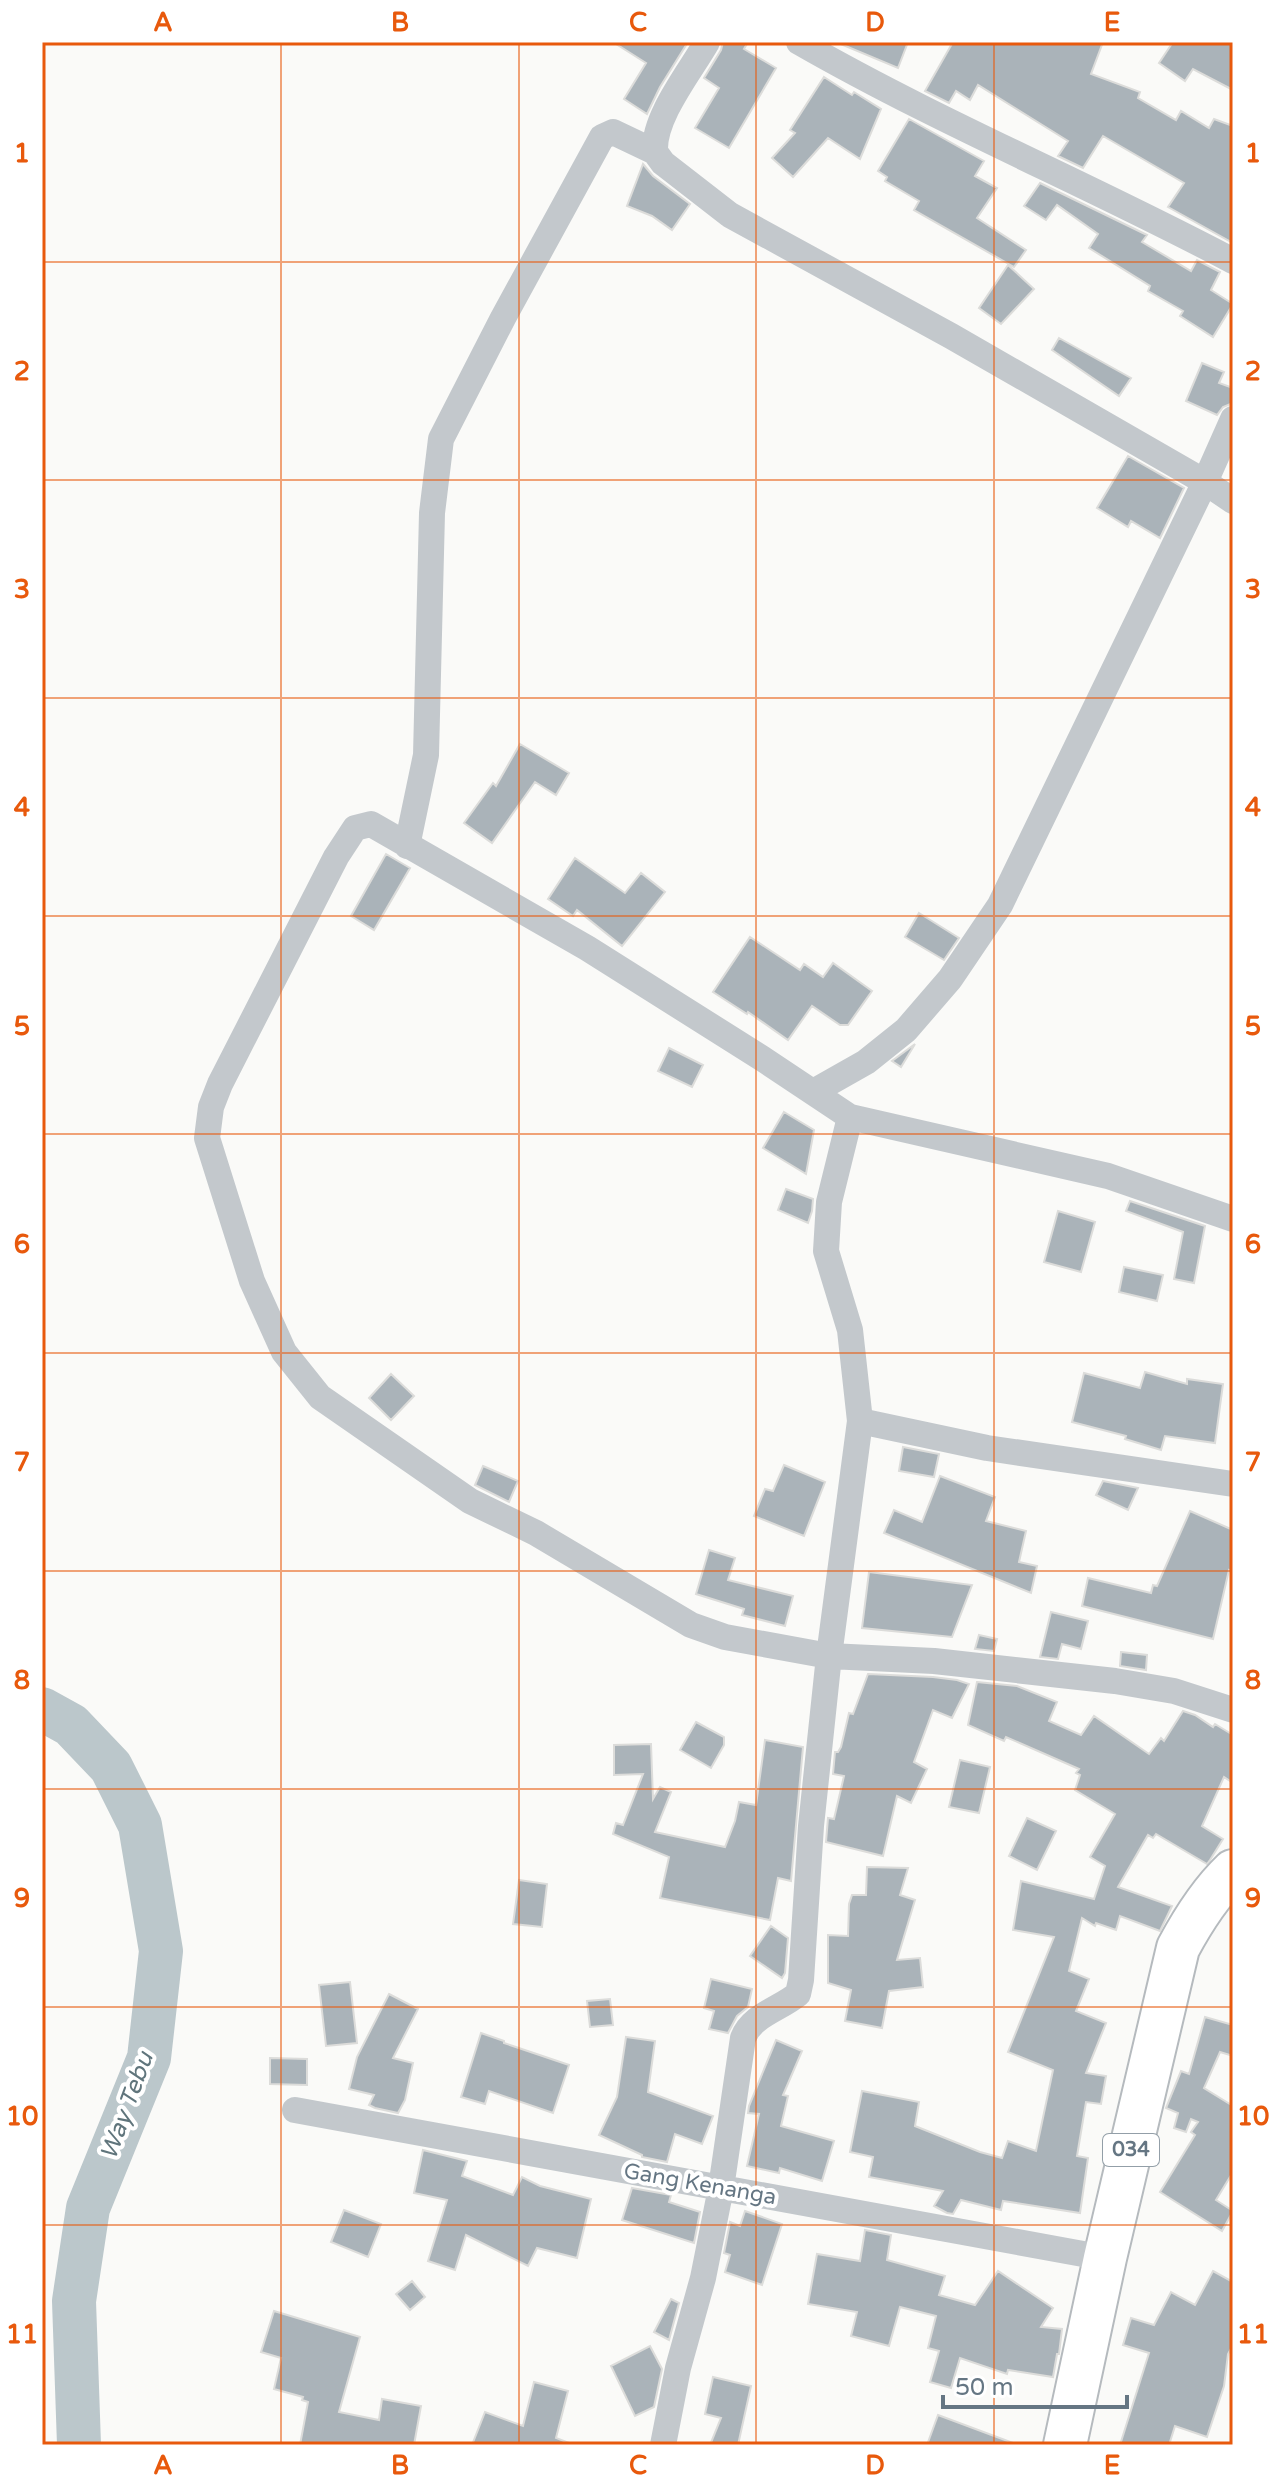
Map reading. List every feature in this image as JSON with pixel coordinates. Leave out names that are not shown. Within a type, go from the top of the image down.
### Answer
[{"type":"main road","name":"034","points":[[1065,2445],[1105,2258],[1178,1948],[1218,1884],[1233,1871]]},
{"type":"street","points":[[655,152],[654,137],[659,121],[707,42]]},
{"type":"street","points":[[799,42],[970,133],[1159,221],[1233,261]]},
{"type":"street","points":[[407,846],[426,755],[432,513],[441,439],[602,137],[613,132],[655,152],[671,170],[730,215],[924,321],[1233,501]]},
{"type":"street","points":[[813,1092],[866,1062],[906,1030],[950,979],[1000,905],[1233,419]]},
{"type":"street","points":[[1233,1219],[1108,1176],[850,1117],[587,948],[371,824],[355,828],[328,872],[220,1084],[211,1107],[207,1138],[252,1281],[284,1352],[320,1397],[470,1501],[536,1533],[691,1625],[725,1637],[829,1656],[934,1661],[1115,1681],[1174,1691],[1233,1710]]},
{"type":"street","points":[[663,2445],[721,2188],[743,2038],[753,2022],[798,1994],[801,1980],[811,1826],[829,1656],[860,1421],[850,1330],[826,1251],[829,1202],[850,1117]]},
{"type":"street","points":[[860,1421],[987,1448],[1233,1484]]},
{"type":"street","name":"Gang Kenanga","points":[[295,2110],[1105,2258]]},
{"type":"building","points":[[613,42],[688,42],[647,114],[624,99],[646,63]]},
{"type":"building","points":[[723,42],[748,42],[744,49],[776,68],[729,148],[695,128],[719,88],[704,78]]},
{"type":"building","points":[[836,42],[908,42],[898,68]]},
{"type":"building","points":[[953,42],[1103,42],[1091,74],[1140,92],[1138,98],[1176,120],[1181,111],[1209,128],[1214,119],[1233,126],[1233,243],[1168,207],[1184,183],[1103,136],[1083,168],[1058,156],[1068,141],[978,85],[970,100],[956,91],[949,103],[925,91]]},
{"type":"building","points":[[1173,42],[1233,42],[1233,90],[1193,69],[1185,81],[1159,63]]},
{"type":"building","points":[[824,77],[881,109],[860,159],[828,138],[793,177],[772,158],[795,133],[790,130]]},
{"type":"building","points":[[909,119],[984,161],[975,176],[997,188],[977,218],[1026,250],[1014,267],[914,210],[919,201],[885,181],[887,177],[878,171]]},
{"type":"building","points":[[643,164],[653,176],[690,204],[672,230],[652,216],[627,206]]},
{"type":"building","points":[[1040,183],[1147,235],[1142,242],[1191,271],[1197,260],[1220,272],[1211,290],[1233,304],[1213,337],[1180,316],[1183,311],[1148,291],[1150,286],[1089,248],[1098,234],[1057,205],[1046,220],[1024,206]]},
{"type":"building","points":[[1008,265],[1034,289],[1001,324],[979,308]]},
{"type":"building","points":[[1059,338],[1131,378],[1119,396],[1052,350]]},
{"type":"building","points":[[1202,363],[1224,372],[1219,383],[1233,388],[1233,403],[1223,407],[1217,415],[1186,401]]},
{"type":"building","points":[[1128,456],[1184,488],[1160,538],[1131,521],[1128,527],[1097,508]]},
{"type":"building","points":[[520,744],[569,773],[556,795],[535,782],[492,843],[464,823],[493,783],[496,786]]},
{"type":"building","points":[[386,854],[410,868],[374,930],[351,916]]},
{"type":"building","points":[[575,858],[625,893],[641,873],[665,892],[622,946],[577,910],[573,916],[548,899]]},
{"type":"building","points":[[919,913],[959,938],[944,960],[905,937]]},
{"type":"building","points":[[750,937],[800,970],[804,964],[823,977],[833,963],[872,991],[848,1025],[840,1025],[812,1006],[788,1040],[713,992]]},
{"type":"building","points":[[915,1044],[901,1067],[892,1061]]},
{"type":"building","points":[[669,1048],[703,1065],[692,1087],[658,1071]]},
{"type":"building","points":[[784,1112],[814,1130],[806,1174],[763,1148]]},
{"type":"building","points":[[786,1189],[813,1199],[808,1223],[778,1210]]},
{"type":"building","points":[[1130,1201],[1205,1226],[1194,1283],[1174,1279],[1183,1232],[1126,1211]]},
{"type":"building","points":[[1058,1211],[1095,1222],[1081,1272],[1044,1262]]},
{"type":"building","points":[[1124,1267],[1163,1275],[1157,1301],[1119,1292]]},
{"type":"building","points":[[1145,1372],[1187,1384],[1187,1379],[1223,1384],[1215,1443],[1165,1436],[1161,1450],[1125,1439],[1126,1436],[1072,1422],[1084,1373],[1140,1388]]},
{"type":"building","points":[[391,1374],[414,1396],[391,1420],[369,1398]]},
{"type":"building","points":[[903,1447],[939,1454],[934,1477],[899,1471]]},
{"type":"building","points":[[784,1465],[825,1482],[804,1536],[754,1516],[765,1489],[773,1491]]},
{"type":"building","points":[[483,1466],[518,1481],[509,1502],[475,1485]]},
{"type":"building","points":[[940,1476],[995,1497],[986,1521],[1026,1531],[1019,1562],[1037,1566],[1031,1593],[884,1533],[894,1510],[922,1522]]},
{"type":"building","points":[[1103,1481],[1138,1488],[1128,1510],[1096,1495]]},
{"type":"building","points":[[1190,1511],[1233,1530],[1233,1572],[1229,1570],[1213,1639],[1082,1606],[1088,1578],[1151,1593],[1153,1585],[1157,1586]]},
{"type":"building","points":[[709,1550],[735,1558],[728,1580],[793,1596],[785,1626],[742,1615],[744,1609],[696,1594]]},
{"type":"building","points":[[869,1572],[972,1585],[952,1637],[862,1628]]},
{"type":"building","points":[[1051,1612],[1088,1621],[1081,1649],[1062,1644],[1058,1659],[1040,1657]]},
{"type":"building","points":[[979,1635],[997,1639],[994,1651],[975,1649]]},
{"type":"building","points":[[1121,1652],[1147,1655],[1146,1670],[1120,1666]]},
{"type":"building","points":[[868,1674],[933,1677],[969,1684],[952,1718],[933,1710],[914,1762],[927,1769],[911,1803],[897,1796],[883,1856],[826,1842],[828,1818],[834,1819],[844,1776],[833,1774],[835,1752],[841,1747],[849,1713],[853,1714]]},
{"type":"building","points":[[977,1682],[1017,1686],[1057,1702],[1049,1721],[1081,1735],[1094,1716],[1149,1754],[1161,1738],[1164,1741],[1183,1711],[1233,1735],[1233,1783],[1224,1777],[1202,1826],[1223,1839],[1207,1864],[1156,1834],[1153,1838],[1148,1835],[1118,1887],[1172,1906],[1160,1931],[1120,1916],[1116,1930],[1096,1923],[1095,1926],[1082,1918],[1069,1971],[1089,1979],[1076,2011],[1106,2023],[1086,2073],[1106,2076],[1101,2104],[1086,2102],[1077,2156],[1088,2158],[1080,2213],[1003,2201],[1001,2210],[961,2200],[953,2214],[947,2213],[934,2206],[943,2191],[869,2177],[873,2157],[850,2152],[862,2091],[919,2102],[915,2126],[980,2152],[1002,2158],[1008,2141],[1036,2151],[1053,2070],[1008,2052],[1054,1937],[1013,1930],[1021,1881],[1094,1899],[1105,1866],[1090,1857],[1115,1814],[1075,1790],[1079,1769],[1006,1737],[1004,1741],[968,1725]]},
{"type":"building","points":[[696,1722],[724,1737],[724,1745],[711,1768],[680,1750]]},
{"type":"building","points":[[765,1740],[803,1747],[791,1881],[778,1878],[770,1920],[660,1898],[669,1857],[613,1834],[616,1823],[623,1825],[643,1774],[614,1775],[614,1745],[651,1744],[653,1799],[660,1787],[671,1792],[655,1832],[725,1847],[739,1802],[756,1805]]},
{"type":"building","points":[[960,1760],[990,1767],[979,1813],[949,1807]]},
{"type":"building","points":[[1027,1818],[1056,1831],[1037,1870],[1009,1856]]},
{"type":"building","points":[[867,1867],[908,1868],[900,1895],[915,1900],[897,1960],[920,1958],[923,1987],[889,1991],[882,2028],[845,2021],[851,1990],[828,1983],[828,1935],[848,1936],[849,1904],[852,1895],[866,1895]]},
{"type":"building","points":[[519,1880],[547,1884],[542,1927],[513,1924]]},
{"type":"building","points":[[771,1926],[788,1938],[782,1978],[750,1956]]},
{"type":"building","points":[[711,1979],[752,1989],[748,2007],[737,2016],[728,2033],[709,2029],[714,2011],[704,2008]]},
{"type":"building","points":[[350,1982],[357,2043],[326,2046],[319,1985]]},
{"type":"building","points":[[389,1994],[418,2009],[393,2058],[413,2063],[405,2100],[398,2113],[375,2108],[369,2105],[374,2095],[349,2089],[357,2057]]},
{"type":"building","points":[[610,1999],[613,2025],[590,2027],[587,2001]]},
{"type":"building","points":[[1205,2017],[1233,2025],[1233,2056],[1220,2052],[1204,2088],[1233,2106],[1233,2172],[1216,2200],[1233,2211],[1222,2231],[1160,2192],[1195,2135],[1191,2132],[1198,2122],[1191,2119],[1186,2132],[1174,2128],[1178,2113],[1166,2108],[1181,2071],[1189,2074]]},
{"type":"building","points":[[481,2033],[569,2065],[553,2113],[489,2091],[485,2104],[461,2097]]},
{"type":"building","points":[[626,2037],[655,2041],[648,2092],[713,2116],[702,2144],[675,2134],[667,2162],[642,2157],[599,2135],[617,2097]]},
{"type":"building","points":[[776,2040],[802,2051],[783,2095],[788,2096],[781,2126],[834,2141],[822,2181],[780,2168],[779,2173],[747,2166],[759,2114],[748,2113],[749,2106]]},
{"type":"building","points":[[270,2058],[307,2059],[307,2085],[270,2084]]},
{"type":"building","points":[[423,2150],[467,2161],[462,2176],[513,2195],[522,2177],[540,2186],[591,2199],[577,2258],[537,2248],[528,2266],[466,2235],[455,2270],[428,2261],[447,2200],[414,2193]]},
{"type":"building","points":[[632,2188],[671,2195],[669,2202],[700,2212],[694,2243],[622,2220]]},
{"type":"building","points":[[344,2210],[381,2224],[368,2257],[331,2242]]},
{"type":"building","points":[[745,2211],[782,2224],[762,2285],[725,2272],[730,2255],[724,2253],[730,2222],[740,2226]]},
{"type":"building","points":[[865,2230],[891,2235],[887,2260],[945,2276],[939,2295],[975,2305],[998,2271],[1053,2308],[1041,2327],[1062,2329],[1053,2377],[1008,2370],[1007,2374],[960,2358],[951,2388],[930,2382],[939,2351],[928,2348],[936,2316],[900,2307],[889,2346],[851,2336],[857,2312],[808,2304],[817,2254],[860,2261]]},
{"type":"building","points":[[1213,2271],[1233,2282],[1233,2345],[1228,2354],[1224,2386],[1207,2437],[1175,2426],[1169,2445],[1120,2445],[1149,2353],[1123,2345],[1131,2318],[1154,2325],[1171,2292],[1195,2305]]},
{"type":"building","points":[[412,2281],[425,2297],[410,2310],[396,2294]]},
{"type":"building","points":[[671,2299],[679,2303],[669,2340],[654,2332]]},
{"type":"building","points":[[274,2311],[360,2337],[339,2412],[379,2420],[382,2399],[421,2406],[414,2445],[300,2445],[308,2402],[302,2400],[303,2397],[274,2389],[281,2358],[261,2352]]},
{"type":"building","points":[[650,2346],[662,2369],[654,2407],[635,2416],[611,2366]]},
{"type":"building","points":[[713,2377],[751,2386],[738,2445],[710,2445],[721,2418],[705,2414]]},
{"type":"building","points":[[534,2382],[568,2391],[556,2438],[569,2445],[472,2445],[485,2412],[523,2426]]},
{"type":"building","points":[[938,2415],[1013,2443],[1013,2445],[927,2445]]},
{"type":"waterway","name":"Way Tebu","points":[[42,1709],[71,1725],[111,1767],[140,1825],[161,1951],[149,2058],[88,2208],[74,2301],[79,2445]]}]
